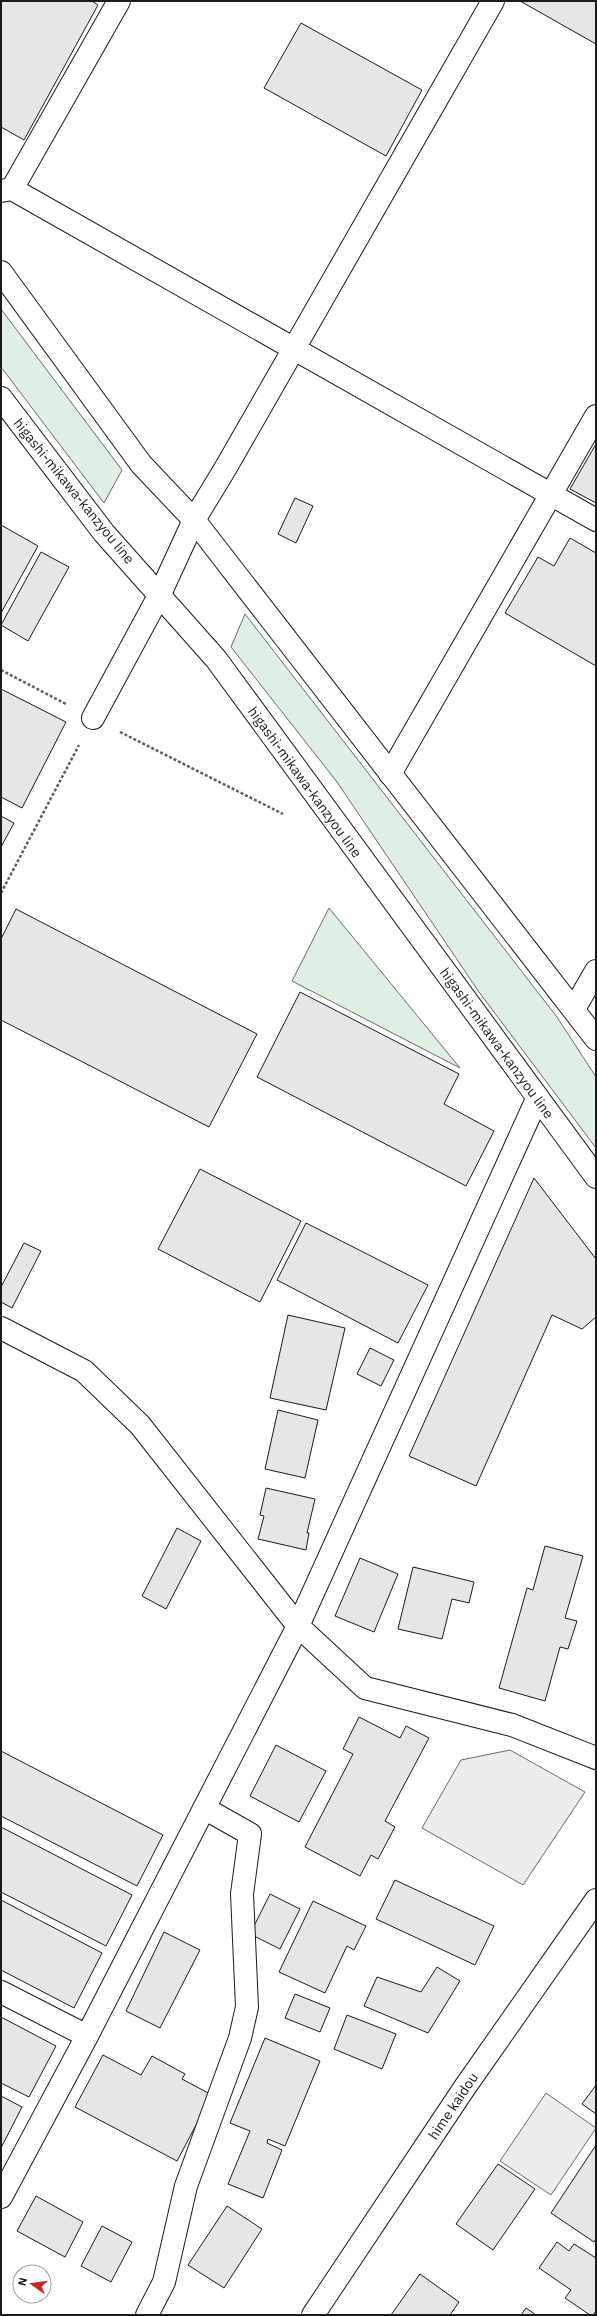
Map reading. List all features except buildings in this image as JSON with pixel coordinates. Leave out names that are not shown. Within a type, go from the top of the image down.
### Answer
[{"type":"street","points":[[119,1],[7,190],[294,349],[596,520]]},
{"type":"street","points":[[93,718],[160,594],[194,520],[294,349],[493,1]]},
{"type":"street","points":[[1,272],[141,464],[194,520],[596,1039]]},
{"type":"street","name":"higashi-mikawa-kanzyou line","points":[[1,398],[104,533],[160,594],[216,659],[537,1099],[596,1177]]},
{"type":"street","points":[[390,774],[552,495],[596,416]]},
{"type":"street","points":[[574,1009],[596,971]]},
{"type":"street","points":[[1,2197],[87,2036],[298,1626],[537,1099]]},
{"type":"street","points":[[1,1328],[84,1371],[140,1425],[298,1626],[365,1688],[512,1725],[596,1758]]},
{"type":"street","points":[[147,2315],[164,2282],[186,2186],[240,2038],[247,2007],[242,1894],[250,1834],[204,1808]]},
{"type":"street","name":"hime kaidou","points":[[312,2315],[465,2088],[596,1900]]},
{"type":"street","points":[[1,1992],[87,2036]]},
{"type":"path","points":[[1,670],[282,814]]},
{"type":"path","points":[[1,893],[93,718]]},
{"type":"green space","points":[[1,309],[122,470],[104,503],[1,367]]},
{"type":"green space","points":[[245,614],[557,1017],[596,1077],[596,1148],[479,992],[337,782],[231,647]]},
{"type":"green space","points":[[329,908],[460,1068],[292,981]]},
{"type":"shaded area","points":[[510,1750],[585,1792],[523,1885],[422,1828],[461,1760]]},
{"type":"shaded area","points":[[546,2093],[596,2128],[551,2195],[500,2161]]}]
